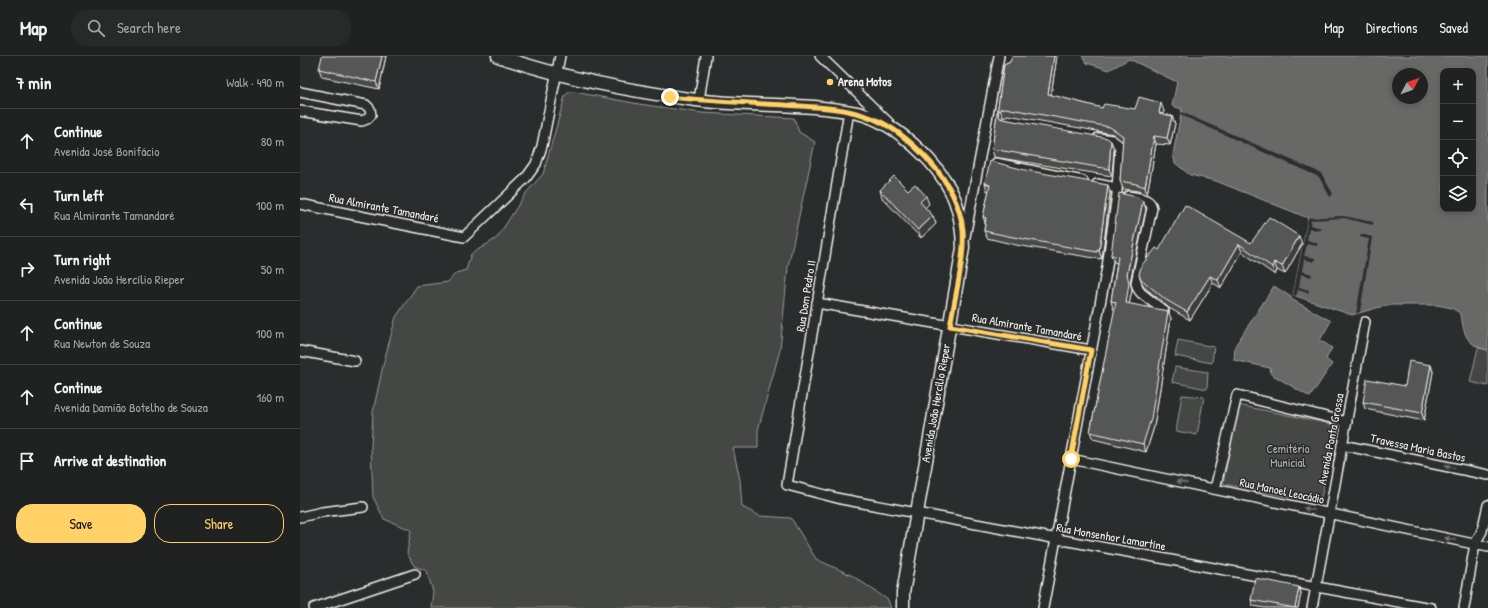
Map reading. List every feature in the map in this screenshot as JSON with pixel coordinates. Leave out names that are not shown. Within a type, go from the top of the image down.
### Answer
[{"type":"main road","points":[[498,56],[557,74],[619,88],[699,100],[800,106],[849,111],[866,115],[897,131],[924,155],[938,171],[950,188],[961,216],[963,248]]},
{"type":"main road","name":"Avenida João Hercílio Rieper","points":[[903,608],[902,593],[963,248]]},
{"type":"street","points":[[557,74],[560,56]]},
{"type":"street","points":[[699,100],[706,56]]},
{"type":"street","points":[[820,56],[897,131]]},
{"type":"street","name":"Avenida João Hercílio Rieper","points":[[963,248],[999,56]]},
{"type":"street","name":"Rua Almirante Tamandaré","points":[[300,204],[464,237],[532,171],[542,146],[557,74]]},
{"type":"street","points":[[300,92],[366,105],[370,109],[371,115],[362,121],[300,111]]},
{"type":"street","name":"Rua Dom Pedro II","points":[[788,485],[849,111]]},
{"type":"street","points":[[1044,608],[1107,267],[1117,191],[1120,146],[1112,140],[1090,136]]},
{"type":"street","points":[[996,163],[1117,191],[1147,200],[1151,203],[1152,208],[1136,283],[1141,293],[1164,311]]},
{"type":"street","name":"Rua Almirante Tamandaré","points":[[817,303],[1091,350]]},
{"type":"street","name":"Avenida Ponta Grossa","points":[[1312,608],[1365,322]]},
{"type":"street","points":[[300,351],[355,361]]},
{"type":"street","points":[[1215,489],[1236,395],[1346,422]]},
{"type":"street","name":"Travessa Maria Bastos","points":[[1342,445],[1488,475]]},
{"type":"street","name":"Rua Manoel Leocádio","points":[[1071,459],[1488,547]]},
{"type":"street","name":"Rua Monsenhor Lamartine","points":[[788,485],[820,495],[1431,608]]},
{"type":"street","points":[[1464,608],[1475,544],[1482,531],[1488,505]]},
{"type":"street","points":[[300,517],[322,512],[363,507]]},
{"type":"street","points":[[314,608],[415,574]]},
{"type":"green space","points":[[569,92],[702,113],[794,118],[799,132],[815,142],[788,267],[780,350],[758,430],[758,448],[733,448],[740,480],[742,507],[760,516],[791,518],[816,559],[853,576],[888,600],[891,608],[431,608],[433,592],[427,571],[414,566],[407,553],[411,530],[384,519],[373,497],[371,446],[373,412],[384,361],[396,317],[417,286],[448,282],[456,273],[466,270],[471,254],[497,238],[526,193],[543,174],[565,96]]},
{"type":"green space","points":[[1178,340],[1214,347],[1212,363],[1175,356]]},
{"type":"green space","points":[[1478,348],[1488,350],[1488,386],[1470,382]]},
{"type":"green space","points":[[1175,367],[1208,372],[1207,389],[1172,382]]},
{"type":"green space","points":[[1182,395],[1204,397],[1197,435],[1176,431]]},
{"type":"green space","name":"Cemitério Municial","points":[[1238,405],[1336,425],[1320,503],[1223,484]]},
{"type":"shaded area","points":[[1082,56],[1488,56],[1488,350],[1475,345],[1467,338],[1463,328],[1461,314],[1452,308],[1437,305],[1387,305],[1352,315],[1293,295],[1308,218],[1216,181],[1190,175],[1175,163],[1173,154],[1182,109],[1172,106],[1177,82],[1129,59],[1109,70],[1087,63]]},
{"type":"shaded area","points":[[1274,286],[1291,297],[1291,299],[1331,321],[1320,340],[1332,348],[1326,359],[1332,364],[1310,397],[1271,374],[1270,368],[1234,360],[1235,346]]},
{"type":"pier","points":[[1181,112],[1321,173],[1333,194],[1330,197],[1319,177],[1181,115]]},
{"type":"pier","points":[[1343,216],[1373,222],[1373,225],[1344,218],[1311,220],[1310,225],[1321,228],[1320,231],[1309,228],[1307,240],[1317,243],[1317,246],[1307,244],[1304,256],[1315,258],[1314,262],[1304,259],[1302,271],[1312,274],[1311,277],[1301,274],[1299,287],[1309,290],[1308,293],[1298,290],[1296,296],[1293,295],[1308,218]]},
{"type":"pier","points":[[1361,234],[1372,237],[1360,312],[1356,314],[1369,239],[1360,237]]},
{"type":"building","points":[[322,56],[382,56],[376,82],[319,69]]},
{"type":"building","points":[[1012,56],[1054,56],[1048,94],[1102,108],[1104,104],[1135,109],[1139,97],[1161,103],[1159,113],[1172,116],[1167,138],[1154,136],[1145,187],[1120,181],[1123,136],[1110,127],[1005,108],[1000,109],[998,113],[1000,118],[1003,119],[1107,138],[1111,141],[1109,169],[992,149],[1004,65],[1010,62]]},
{"type":"building","points":[[990,161],[1025,170],[1108,185],[1099,251],[1097,250],[1097,252],[984,231],[986,218],[983,217],[990,185],[985,183]]},
{"type":"building","points":[[894,176],[908,190],[915,184],[926,196],[920,202],[933,216],[918,230],[880,190]]},
{"type":"building","points":[[1119,193],[1137,197],[1143,201],[1127,274],[1129,283],[1126,303],[1168,311],[1151,419],[1143,444],[1090,432],[1116,302],[1111,301],[1118,257],[1111,255]]},
{"type":"building","points":[[1185,205],[1251,243],[1269,217],[1299,236],[1282,266],[1274,262],[1272,267],[1239,244],[1218,280],[1210,276],[1187,312],[1166,300],[1141,279],[1139,275],[1141,266],[1156,248],[1159,250]]},
{"type":"building","points":[[1409,361],[1431,365],[1422,413],[1363,402],[1367,379],[1405,386]]},
{"type":"building","points":[[1255,578],[1299,587],[1295,608],[1251,600]]},
{"type":"place","name":"Arena Motos","points":[[830,82]]},
{"type":"route","points":[[670,97],[827,108],[849,111],[866,115],[880,122],[897,131],[909,141],[924,155],[944,179],[950,188],[961,216],[963,248],[950,326],[1091,350],[1071,459]]}]
